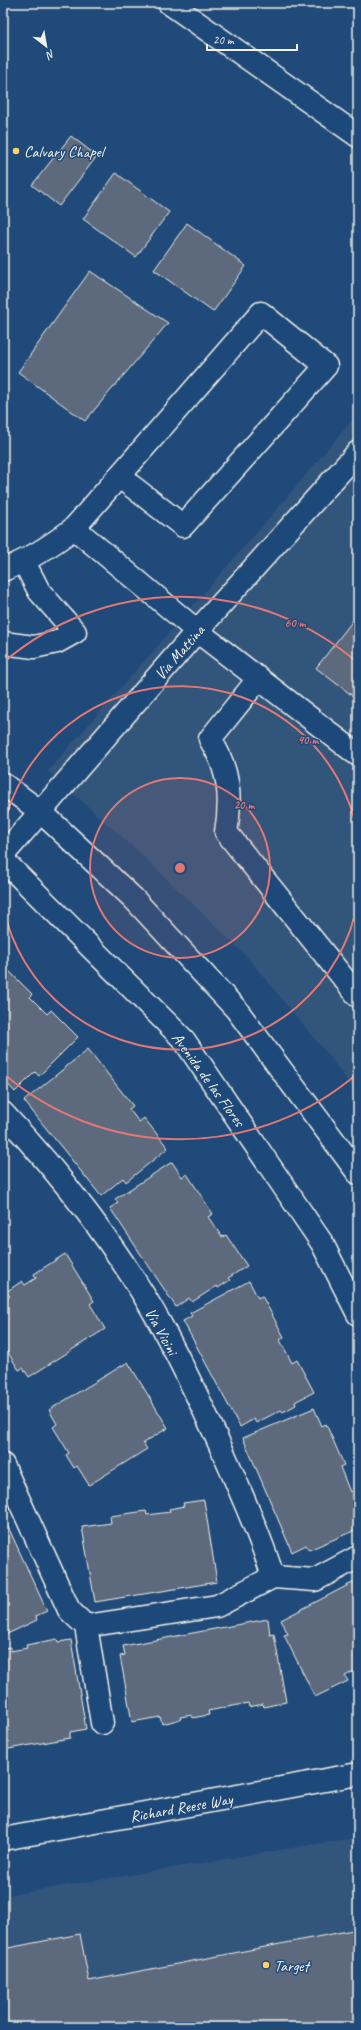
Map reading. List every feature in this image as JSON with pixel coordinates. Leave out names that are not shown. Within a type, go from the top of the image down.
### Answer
[{"type":"main road","points":[[169,3],[358,136]]},
{"type":"main road","points":[[3,570],[24,562],[50,547],[74,528],[262,313],[326,366],[183,526],[120,477]]},
{"type":"main road","name":"Via Mattina","points":[[3,855],[197,631],[358,452]]},
{"type":"main road","points":[[74,528],[197,631],[358,755]]},
{"type":"main road","points":[[3,643],[34,647],[58,642],[75,632],[39,591],[24,562]]},
{"type":"main road","points":[[259,678],[210,739],[226,770],[229,814],[226,832],[358,996]]},
{"type":"main road","points":[[3,784],[41,812],[133,898],[236,1009],[358,1173]]},
{"type":"main road","name":"Avenida de las Flores","points":[[3,860],[184,1040],[322,1243],[358,1314]]},
{"type":"main road","name":"Via Vicini","points":[[3,1113],[72,1194],[113,1248],[159,1322],[213,1429],[264,1547],[273,1576]]},
{"type":"main road","points":[[3,1465],[69,1610],[86,1626],[102,1723]]},
{"type":"main road","points":[[86,1626],[218,1606],[273,1576],[315,1580],[358,1557]]},
{"type":"main road","name":"Richard Reese Way","points":[[3,1839],[358,1774]]},
{"type":"shaded area","points":[[358,413],[358,1096],[333,1061],[246,956],[145,858],[48,771],[271,516]]},
{"type":"shaded area","points":[[358,1837],[358,2027],[3,2027],[3,1896]]},
{"type":"building","points":[[71,136],[97,156],[59,206],[32,185]]},
{"type":"building","points":[[116,173],[169,212],[136,257],[83,219]]},
{"type":"building","points":[[187,223],[246,266],[213,312],[154,270]]},
{"type":"building","points":[[90,271],[168,323],[85,421],[18,372]]},
{"type":"building","points":[[358,614],[358,700],[316,668]]},
{"type":"building","points":[[3,965],[32,994],[30,997],[47,1014],[51,1010],[78,1037],[39,1076],[35,1072],[15,1092],[3,1079]]},
{"type":"building","points":[[88,1049],[133,1106],[129,1109],[139,1122],[144,1118],[168,1148],[126,1182],[123,1178],[101,1196],[24,1101]]},
{"type":"building","points":[[172,1162],[182,1177],[187,1174],[213,1214],[208,1217],[222,1237],[226,1235],[247,1266],[228,1278],[230,1280],[218,1288],[217,1286],[192,1302],[189,1298],[176,1307],[110,1208],[118,1203],[115,1199]]},
{"type":"building","points":[[65,1254],[94,1301],[90,1304],[105,1329],[29,1377],[23,1368],[19,1370],[3,1345],[3,1301],[10,1296],[6,1292],[22,1281],[25,1285],[36,1278],[34,1274]]},
{"type":"building","points":[[249,1281],[258,1298],[262,1296],[284,1337],[280,1340],[292,1363],[297,1360],[314,1392],[295,1402],[296,1405],[283,1412],[281,1410],[256,1423],[254,1419],[240,1427],[183,1321],[192,1316],[190,1313]]},
{"type":"building","points":[[128,1362],[168,1428],[143,1443],[147,1449],[89,1485],[77,1466],[74,1468],[66,1455],[69,1453],[53,1427],[57,1424],[49,1410]]},
{"type":"building","points":[[314,1408],[322,1426],[326,1424],[344,1465],[340,1467],[350,1492],[355,1490],[358,1497],[358,1529],[309,1550],[306,1545],[292,1552],[243,1438]]},
{"type":"building","points":[[204,1500],[217,1582],[95,1602],[82,1527],[111,1523],[110,1516],[146,1511],[147,1515],[170,1512],[169,1509],[184,1506],[183,1503]]},
{"type":"building","points":[[3,1516],[47,1611],[36,1616],[37,1620],[3,1636]]},
{"type":"building","points":[[358,1580],[358,1669],[345,1676],[348,1681],[315,1697],[284,1635],[288,1634],[281,1620]]},
{"type":"building","points":[[268,1619],[270,1635],[274,1634],[286,1702],[264,1707],[263,1704],[249,1707],[248,1703],[208,1711],[209,1715],[192,1718],[192,1715],[180,1717],[181,1719],[162,1724],[160,1717],[132,1722],[120,1656],[125,1655],[123,1646]]},
{"type":"building","points":[[57,1639],[58,1642],[71,1640],[86,1729],[70,1732],[70,1738],[3,1750],[3,1648],[11,1647],[11,1651],[27,1648],[26,1645]]},
{"type":"building","name":"Target","points":[[358,1929],[358,2027],[3,2027],[3,1949],[80,1934],[89,1981]]},
{"type":"place","name":"Calvary Chapel","points":[[16,151]]},
{"type":"place","name":"Target","points":[[266,1965]]}]
